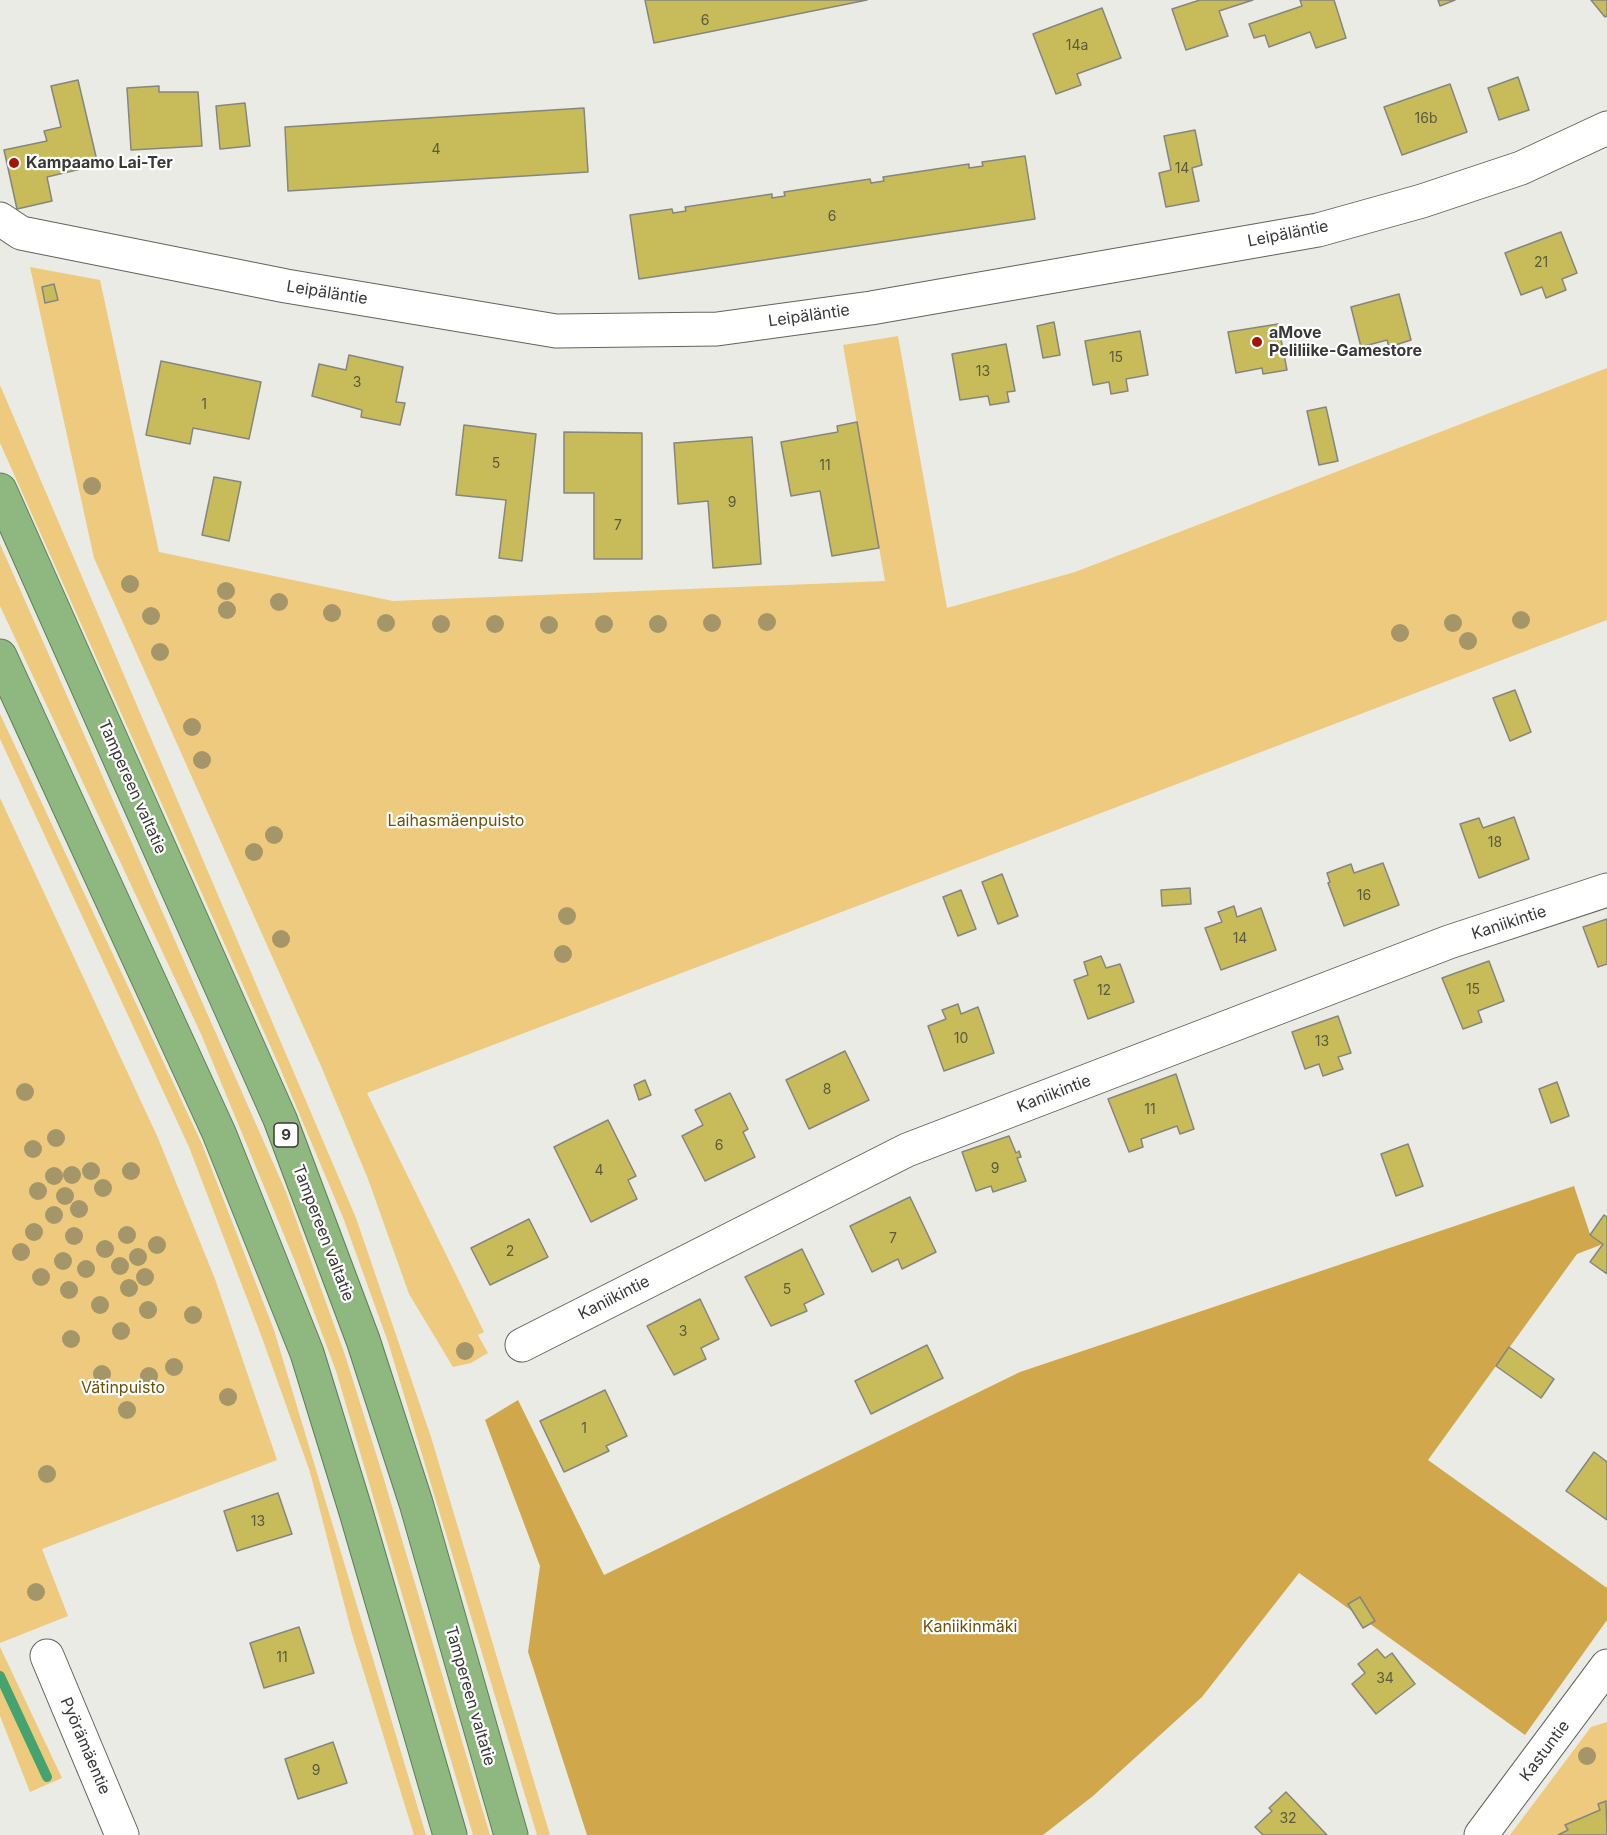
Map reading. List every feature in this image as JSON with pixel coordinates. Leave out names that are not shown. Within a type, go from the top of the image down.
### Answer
[{"type":"highway","name":"Tampereen valtatie","points":[[0,490],[280,1119],[367,1351],[416,1503],[511,1835]]},
{"type":"highway","points":[[0,656],[219,1133],[307,1353],[450,1835]]},
{"type":"street","name":"Leipäläntie","points":[[0,219],[21,233],[204,270],[556,331],[717,329],[871,308],[1318,230],[1422,201],[1521,168],[1607,128]]},
{"type":"street","name":"Kaniikintie","points":[[522,1345],[907,1150],[1449,942],[1607,890]]},
{"type":"street","name":"Pyörämäentie","points":[[47,1656],[122,1835]]},
{"type":"street","name":"Kastuntie","points":[[1481,1835],[1607,1666]]},
{"type":"green space","name":"Laihasmäenpuisto","points":[[30,267],[100,280],[159,552],[393,601],[885,581],[843,345],[898,336],[947,608],[1075,572],[1607,368],[1607,620],[367,1093],[484,1332],[478,1335],[488,1353],[471,1363],[453,1367],[409,1294],[368,1179],[321,1066],[94,558]]},
{"type":"green space","points":[[0,385],[356,1218],[431,1437],[550,1835],[537,1835],[388,1342],[344,1220],[277,1061],[0,443]]},
{"type":"green space","points":[[0,544],[286,1192],[345,1355],[490,1835],[473,1835],[336,1371],[296,1264],[201,1034],[0,606]]},
{"type":"green space","points":[[0,714],[202,1144],[274,1330],[426,1835],[414,1835],[352,1634],[310,1472],[261,1335],[189,1147],[0,739]]},
{"type":"green space","name":"Vätinpuisto","points":[[0,798],[158,1138],[215,1279],[277,1460],[42,1549],[68,1616],[0,1643]]},
{"type":"green space","name":"Kaniikinmäki","points":[[1574,1186],[1590,1234],[1603,1244],[1577,1254],[1428,1460],[1607,1588],[1607,1620],[1525,1735],[1299,1573],[1202,1697],[1093,1796],[1043,1835],[587,1835],[528,1652],[540,1566],[485,1420],[518,1400],[604,1575],[1020,1372]]},
{"type":"green space","points":[[0,1647],[62,1778],[30,1792],[0,1716]]},
{"type":"green space","points":[[1607,1722],[1607,1802],[1598,1804],[1600,1810],[1566,1825],[1568,1830],[1558,1835],[1510,1835],[1591,1727]]},
{"type":"building","points":[[645,0],[867,0],[654,43]]},
{"type":"building","points":[[1200,0],[1253,0],[1219,11],[1228,36],[1186,50],[1172,9]]},
{"type":"building","points":[[1300,0],[1334,0],[1346,38],[1316,48],[1310,32],[1269,47],[1265,35],[1254,38],[1249,24],[1302,6]]},
{"type":"building","points":[[1438,0],[1455,0],[1440,6]]},
{"type":"building","points":[[1591,0],[1607,0],[1607,16],[1605,17]]},
{"type":"building","points":[[1102,8],[1121,58],[1077,74],[1081,85],[1056,94],[1033,34]]},
{"type":"building","points":[[1518,77],[1529,110],[1499,120],[1488,88]]},
{"type":"building","points":[[78,80],[98,165],[47,177],[52,201],[17,209],[4,150],[47,141],[44,131],[61,127],[51,86]]},
{"type":"building","points":[[1450,84],[1467,132],[1402,155],[1384,107]]},
{"type":"building","points":[[159,86],[159,92],[198,92],[202,146],[131,150],[127,88]]},
{"type":"building","points":[[245,103],[250,146],[220,149],[216,106]]},
{"type":"building","points":[[584,108],[588,172],[288,191],[285,127]]},
{"type":"building","points":[[1195,130],[1202,165],[1192,168],[1199,201],[1166,207],[1159,173],[1171,170],[1164,136]]},
{"type":"building","points":[[1025,156],[1035,219],[639,279],[630,215],[672,209],[673,213],[686,211],[685,207],[772,194],[772,198],[785,196],[784,192],[870,179],[871,183],[884,181],[883,177],[969,164],[969,168],[983,166],[982,162]]},
{"type":"building","points":[[1561,232],[1577,273],[1562,279],[1566,290],[1546,298],[1542,287],[1521,295],[1505,253]]},
{"type":"building","points":[[54,284],[58,300],[45,303],[42,287]]},
{"type":"building","points":[[1399,294],[1411,340],[1389,347],[1387,340],[1361,347],[1351,307]]},
{"type":"building","points":[[1054,322],[1060,355],[1043,358],[1037,326]]},
{"type":"building","points":[[1278,324],[1287,370],[1263,374],[1262,368],[1236,373],[1228,332]]},
{"type":"building","points":[[1140,331],[1148,375],[1126,379],[1128,391],[1111,394],[1109,382],[1093,385],[1085,341]]},
{"type":"building","points":[[1006,344],[1015,391],[1007,392],[1009,402],[990,405],[988,396],[960,400],[952,354]]},
{"type":"building","points":[[349,355],[403,367],[396,402],[405,403],[400,425],[361,417],[362,410],[312,396],[319,364],[346,370]]},
{"type":"building","points":[[161,361],[261,382],[249,439],[193,428],[190,444],[146,435]]},
{"type":"building","points":[[1326,407],[1338,461],[1319,465],[1307,411]]},
{"type":"building","points":[[857,422],[879,548],[832,556],[820,491],[791,496],[781,442],[838,432],[837,426]]},
{"type":"building","points":[[464,425],[536,434],[522,561],[499,558],[506,500],[456,495]]},
{"type":"building","points":[[564,432],[642,433],[642,559],[594,559],[594,493],[564,493]]},
{"type":"building","points":[[752,437],[761,564],[713,568],[708,501],[678,504],[674,443]]},
{"type":"building","points":[[214,477],[241,482],[229,541],[202,535]]},
{"type":"building","points":[[1515,690],[1531,732],[1510,741],[1493,698]]},
{"type":"building","points":[[1514,817],[1529,859],[1479,878],[1460,824],[1479,818],[1483,828]]},
{"type":"building","points":[[1383,863],[1399,905],[1344,926],[1328,883],[1330,882],[1327,873],[1351,864],[1354,873]]},
{"type":"building","points":[[1002,874],[1018,916],[998,924],[982,882]]},
{"type":"building","points":[[1190,888],[1191,904],[1162,906],[1161,890]]},
{"type":"building","points":[[961,890],[976,929],[958,936],[943,897]]},
{"type":"building","points":[[1234,906],[1237,917],[1261,908],[1276,950],[1221,970],[1205,928],[1222,922],[1218,912]]},
{"type":"building","points":[[1607,919],[1607,964],[1598,967],[1583,927]]},
{"type":"building","points":[[1101,956],[1106,968],[1120,964],[1134,1002],[1088,1019],[1074,980],[1088,975],[1084,962]]},
{"type":"building","points":[[1489,961],[1504,1001],[1478,1011],[1482,1022],[1463,1029],[1442,978]]},
{"type":"building","points":[[958,1004],[961,1014],[978,1007],[994,1053],[944,1071],[928,1026],[946,1019],[942,1010]]},
{"type":"building","points":[[1338,1016],[1351,1053],[1338,1057],[1343,1069],[1323,1076],[1319,1064],[1305,1069],[1292,1032]]},
{"type":"building","points":[[845,1051],[869,1100],[809,1129],[786,1080]]},
{"type":"building","points":[[1176,1074],[1194,1129],[1180,1134],[1177,1126],[1141,1139],[1143,1147],[1129,1152],[1108,1099]]},
{"type":"building","points":[[645,1080],[651,1095],[639,1100],[634,1085]]},
{"type":"building","points":[[1557,1082],[1569,1116],[1551,1123],[1539,1089]]},
{"type":"building","points":[[730,1093],[748,1129],[743,1132],[755,1157],[705,1181],[682,1136],[703,1125],[695,1110]]},
{"type":"building","points":[[608,1120],[636,1176],[628,1180],[637,1199],[591,1222],[554,1147]]},
{"type":"building","points":[[1009,1136],[1016,1153],[1019,1151],[1021,1157],[1017,1158],[1026,1181],[993,1192],[991,1186],[976,1191],[962,1152]]},
{"type":"building","points":[[1408,1144],[1423,1186],[1396,1196],[1381,1154]]},
{"type":"building","points":[[910,1197],[936,1252],[902,1269],[898,1259],[872,1272],[850,1226]]},
{"type":"building","points":[[1604,1215],[1607,1217],[1607,1274],[1590,1262],[1603,1244],[1590,1235]]},
{"type":"building","points":[[529,1219],[548,1257],[490,1285],[471,1248]]},
{"type":"building","points":[[802,1249],[824,1294],[804,1304],[807,1311],[771,1326],[745,1277]]},
{"type":"building","points":[[700,1299],[719,1339],[701,1348],[706,1359],[674,1375],[647,1326]]},
{"type":"building","points":[[927,1345],[943,1378],[871,1414],[855,1381]]},
{"type":"building","points":[[1509,1347],[1554,1379],[1541,1398],[1496,1366]]},
{"type":"building","points":[[605,1390],[627,1436],[606,1446],[609,1451],[564,1472],[540,1421]]},
{"type":"building","points":[[1594,1452],[1607,1462],[1607,1520],[1566,1491]]},
{"type":"building","points":[[278,1493],[292,1534],[237,1551],[224,1511]]},
{"type":"building","points":[[1360,1597],[1375,1621],[1363,1628],[1348,1604]]},
{"type":"building","points":[[299,1627],[314,1673],[264,1688],[250,1643]]},
{"type":"building","points":[[1377,1649],[1385,1658],[1392,1653],[1415,1684],[1376,1714],[1352,1684],[1365,1673],[1358,1664]]},
{"type":"building","points":[[333,1742],[347,1783],[298,1799],[285,1759]]},
{"type":"building","points":[[1286,1792],[1327,1835],[1263,1835],[1255,1827],[1272,1811],[1269,1808]]},
{"type":"building","points":[[1606,1801],[1607,1835],[1558,1835],[1568,1830],[1565,1825],[1600,1810],[1598,1804]]},
{"type":"waterway","points":[[0,1676],[47,1777]]},
{"type":"place","name":"Kampaamo Lai-Ter","points":[[14,163]]},
{"type":"place","name":"aMove Peliliike-Gamestore","points":[[1257,342]]}]
